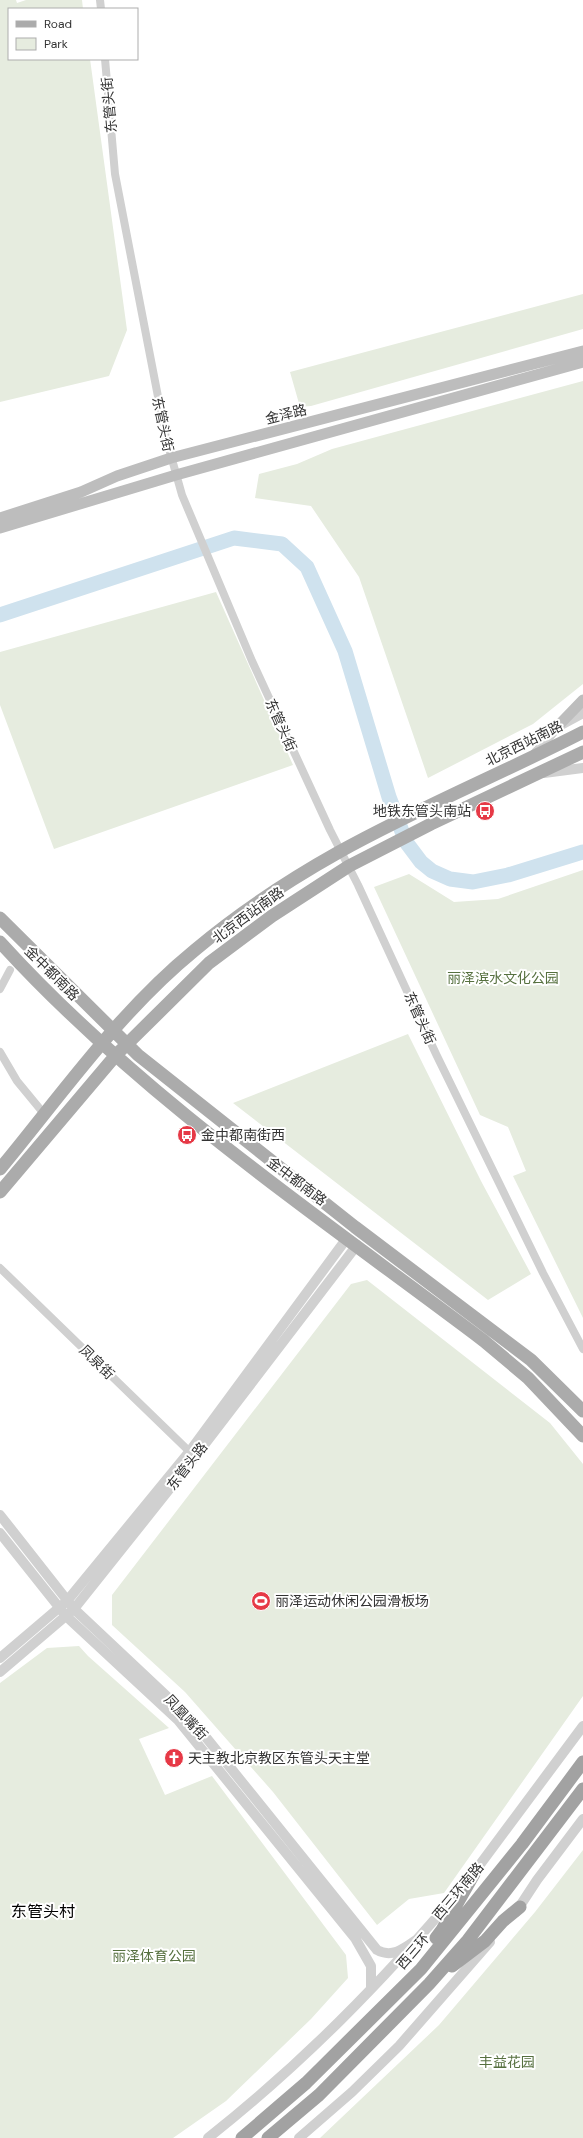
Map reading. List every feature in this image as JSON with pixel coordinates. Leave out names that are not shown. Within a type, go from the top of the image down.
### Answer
[{"type":"highway","name":"西三环","points":[[242,2138],[306,2083],[421,1969],[522,1844],[583,1762]]},
{"type":"highway","points":[[268,2138],[319,2095],[429,1984],[468,1940],[583,1789]]},
{"type":"highway","points":[[421,1969],[422,1955],[442,1930],[475,1872]]},
{"type":"highway","points":[[429,1984],[485,1941],[503,1921],[520,1907]]},
{"type":"main road","name":"金泽路","points":[[0,518],[81,492],[117,476],[171,458],[583,351]]},
{"type":"main road","name":"金泽路","points":[[0,528],[176,475],[583,362]]},
{"type":"main road","points":[[557,727],[583,700]]},
{"type":"main road","name":"北京西站南路","points":[[0,1169],[129,1011],[194,951],[262,900],[340,851],[424,809],[530,760],[583,732]]},
{"type":"main road","name":"北京西站南路","points":[[0,1192],[126,1044],[209,963],[272,916],[349,866],[432,824],[583,752]]},
{"type":"main road","name":"金中都南路","points":[[0,918],[126,1044],[147,1063],[354,1227],[530,1360],[583,1411]]},
{"type":"main road","name":"金中都南路","points":[[0,942],[39,984],[102,1043],[201,1128],[484,1341],[522,1374],[583,1436]]},
{"type":"street","name":"东管头街","points":[[105,60],[115,174],[166,438],[176,475],[198,535],[256,668],[340,851],[349,866],[415,1006],[436,1054],[583,1349]]},
{"type":"street","points":[[530,760],[557,727],[583,713]]},
{"type":"street","points":[[536,774],[583,768]]},
{"type":"street","points":[[0,989],[10,970]]},
{"type":"street","points":[[0,1052],[17,1081],[45,1115]]},
{"type":"street","name":"东管头路","points":[[0,1672],[74,1608],[352,1241]]},
{"type":"street","name":"凤泉街","points":[[0,1268],[192,1454]]},
{"type":"street","name":"东管头路","points":[[0,1658],[67,1601],[192,1454]]},
{"type":"street","name":"凤凰嘴街","points":[[0,1515],[67,1601],[192,1720],[377,1950],[392,1953],[400,1951],[419,1938]]},
{"type":"street","name":"凤凰嘴街","points":[[0,1533],[66,1616],[170,1712],[217,1766],[355,1938],[370,1966],[371,1989]]},
{"type":"street","name":"西三环南路","points":[[208,2138],[245,2109],[335,2028],[419,1938],[475,1872],[583,1726]]},
{"type":"street","points":[[299,2138],[352,2092],[404,2041],[520,1907],[537,1880],[583,1820]]},
{"type":"green space","points":[[0,0],[16,0],[17,3],[26,0],[82,0],[83,8],[8,8],[8,60],[90,60],[127,330],[109,376],[0,402]]},
{"type":"green space","points":[[583,294],[583,329],[311,406],[300,407],[290,372]]},
{"type":"green space","points":[[583,381],[583,684],[533,724],[428,778],[359,577],[311,506],[255,498],[259,474],[297,464],[332,449]]},
{"type":"green space","points":[[216,592],[293,765],[54,849],[0,705],[0,652]]},
{"type":"green space","name":"丽泽滨水文化公园","points":[[583,870],[583,1318],[513,1176],[526,1171],[508,1127],[480,1115],[374,887],[409,874],[454,902],[498,899]]},
{"type":"green space","points":[[408,1034],[481,1181],[531,1274],[488,1300],[233,1103]]},
{"type":"green space","points":[[367,1280],[550,1423],[583,1464],[583,1696],[444,1893],[409,1899],[377,1925],[273,1792],[185,1692],[112,1625],[112,1595],[351,1284]]},
{"type":"green space","name":"丽泽体育公园","points":[[79,1646],[88,1656],[169,1728],[139,1739],[165,1795],[212,1776],[346,1955],[348,1978],[311,2019],[226,2101],[173,2138],[0,2138],[0,1683],[47,1648]]},
{"type":"green space","name":"丰益花园","points":[[583,1850],[583,2138],[320,2138],[439,2025],[535,1912]]},
{"type":"waterway","points":[[0,615],[234,538],[282,544],[307,567],[345,651],[389,797],[406,842],[421,862],[432,871],[450,879],[473,882],[508,875],[583,852]]},
{"type":"place","name":"地铁东管头南站","points":[[485,811]]},
{"type":"place","name":"金中都南街西","points":[[187,1135]]},
{"type":"place","name":"丽泽运动休闲公园滑板场","points":[[261,1601]]},
{"type":"place","name":"天主教北京教区东管头天主堂","points":[[174,1758]]},
{"type":"district","name":"东管头村","points":[[43,1911]]}]
